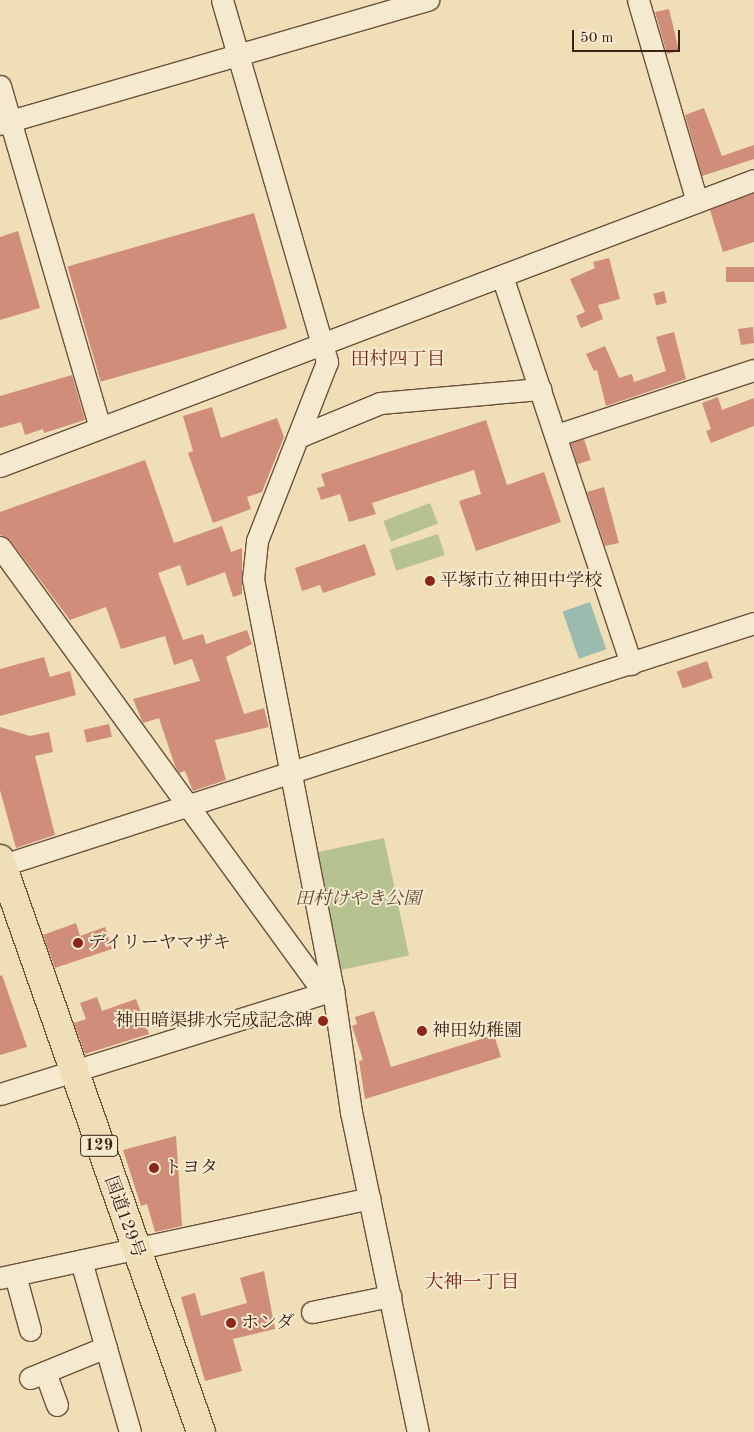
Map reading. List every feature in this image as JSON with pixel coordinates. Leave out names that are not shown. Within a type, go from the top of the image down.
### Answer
[{"type":"highway","name":"国道129号","points":[[1,864],[64,1074]]},
{"type":"highway","name":"国道129号","points":[[0,915],[64,1074],[127,1251],[201,1432]]},
{"type":"highway","name":"国道129号","points":[[127,1251],[181,1432]]},
{"type":"street","points":[[222,0],[327,362],[257,541],[253,579],[351,1112],[390,1296],[415,1431]]},
{"type":"street","points":[[5,122],[428,0]]},
{"type":"street","points":[[638,0],[697,202]]},
{"type":"street","points":[[0,86],[5,122],[100,427]]},
{"type":"street","points":[[0,466],[320,343],[754,180]]},
{"type":"street","points":[[502,276],[557,435],[631,664]]},
{"type":"street","points":[[557,435],[754,370]]},
{"type":"street","points":[[298,437],[380,403],[540,388]]},
{"type":"street","points":[[0,547],[329,992]]},
{"type":"street","points":[[1,864],[631,664],[754,623]]},
{"type":"street","points":[[0,1094],[329,992]]},
{"type":"street","points":[[30,1330],[8,1276],[369,1198]]},
{"type":"street","points":[[81,1261],[130,1432]]},
{"type":"street","points":[[312,1312],[390,1296]]},
{"type":"street","points":[[57,1406],[37,1375],[106,1347]]},
{"type":"green space","points":[[430,503],[438,524],[391,541],[383,521]]},
{"type":"green space","points":[[438,534],[445,555],[396,571],[389,550]]},
{"type":"green space","name":"田村けやき公園","points":[[384,838],[409,955],[334,971],[309,854]]},
{"type":"shaded area","points":[[590,602],[606,649],[579,659],[563,611]]},
{"type":"building","points":[[669,9],[679,51],[667,54],[655,12]]},
{"type":"building","points":[[704,108],[722,156],[754,145],[754,159],[702,176],[685,115]]},
{"type":"building","points":[[754,193],[754,242],[723,252],[710,210]]},
{"type":"building","points":[[254,213],[287,328],[101,382],[68,266]]},
{"type":"building","points":[[18,231],[40,308],[0,320],[0,237]]},
{"type":"building","points":[[609,258],[620,299],[598,305],[603,319],[581,328],[576,316],[585,312],[570,279],[595,268],[593,262]]},
{"type":"building","points":[[726,267],[754,267],[754,282],[726,282]]},
{"type":"building","points":[[664,291],[667,303],[656,305],[653,294]]},
{"type":"building","points":[[753,327],[754,343],[741,345],[738,329]]},
{"type":"building","points":[[674,332],[686,379],[606,406],[597,370],[594,371],[586,354],[605,346],[619,378],[632,374],[634,382],[666,371],[656,337]]},
{"type":"building","points":[[72,375],[85,420],[44,433],[43,429],[25,435],[21,422],[0,428],[0,396]]},
{"type":"building","points":[[718,397],[722,410],[754,398],[754,426],[711,443],[706,431],[711,429],[702,403]]},
{"type":"building","points":[[212,407],[221,438],[277,418],[284,437],[262,492],[247,497],[251,509],[213,523],[188,453],[193,451],[183,416]]},
{"type":"building","points":[[486,420],[507,485],[544,472],[561,522],[476,551],[459,501],[481,494],[474,470],[372,503],[376,514],[349,522],[340,494],[321,500],[317,488],[325,486],[321,474]]},
{"type":"building","points":[[584,439],[591,460],[577,464],[571,443]]},
{"type":"building","points":[[145,460],[174,543],[222,526],[231,552],[242,548],[242,594],[233,597],[225,572],[187,586],[180,565],[158,573],[183,640],[203,634],[206,644],[247,630],[252,644],[226,657],[244,714],[264,708],[269,727],[215,740],[226,780],[193,791],[185,771],[179,773],[175,766],[159,718],[143,723],[133,699],[200,681],[192,659],[174,665],[165,636],[121,649],[106,607],[70,620],[10,540],[0,535],[0,512]]},
{"type":"building","points":[[604,487],[619,543],[605,546],[587,492]]},
{"type":"building","points":[[365,544],[376,575],[323,593],[320,585],[302,591],[295,568]]},
{"type":"building","points":[[44,657],[50,677],[70,671],[76,695],[0,716],[0,669]]},
{"type":"building","points":[[707,661],[713,678],[683,688],[677,671]]},
{"type":"building","points":[[109,724],[112,737],[87,743],[84,730]]},
{"type":"building","points":[[0,727],[30,736],[49,732],[53,752],[35,756],[55,835],[16,848],[0,790]]},
{"type":"building","name":"デイリーヤマザキ","points":[[76,923],[80,936],[105,927],[112,949],[55,968],[43,935]]},
{"type":"building","points":[[2,975],[27,1047],[0,1055],[0,976]]},
{"type":"building","points":[[97,997],[102,1011],[136,999],[149,1034],[85,1054],[74,1023],[86,1019],[80,1003]]},
{"type":"building","points":[[374,1011],[391,1067],[494,1035],[501,1057],[365,1099],[359,1061],[363,1060],[352,1026],[357,1024],[355,1017]]},
{"type":"building","name":"トヨタ","points":[[176,1136],[182,1226],[155,1232],[147,1204],[141,1206],[123,1150]]},
{"type":"building","name":"ホンダ","points":[[264,1271],[275,1329],[233,1339],[242,1371],[205,1381],[181,1297],[195,1293],[201,1316],[247,1303],[240,1278]]},
{"type":"place","name":"平塚市立神田中学校","points":[[430,581]]},
{"type":"place","name":"デイリーヤマザキ","points":[[78,943]]},
{"type":"place","name":"神田暗渠排水完成記念碑","points":[[323,1021]]},
{"type":"place","name":"神田幼稚園","points":[[422,1031]]},
{"type":"place","name":"トヨタ","points":[[154,1168]]},
{"type":"place","name":"ホンダ","points":[[231,1323]]},
{"type":"district","name":"田村四丁目","points":[[398,361]]},
{"type":"district","name":"大神一丁目","points":[[472,1284]]}]
